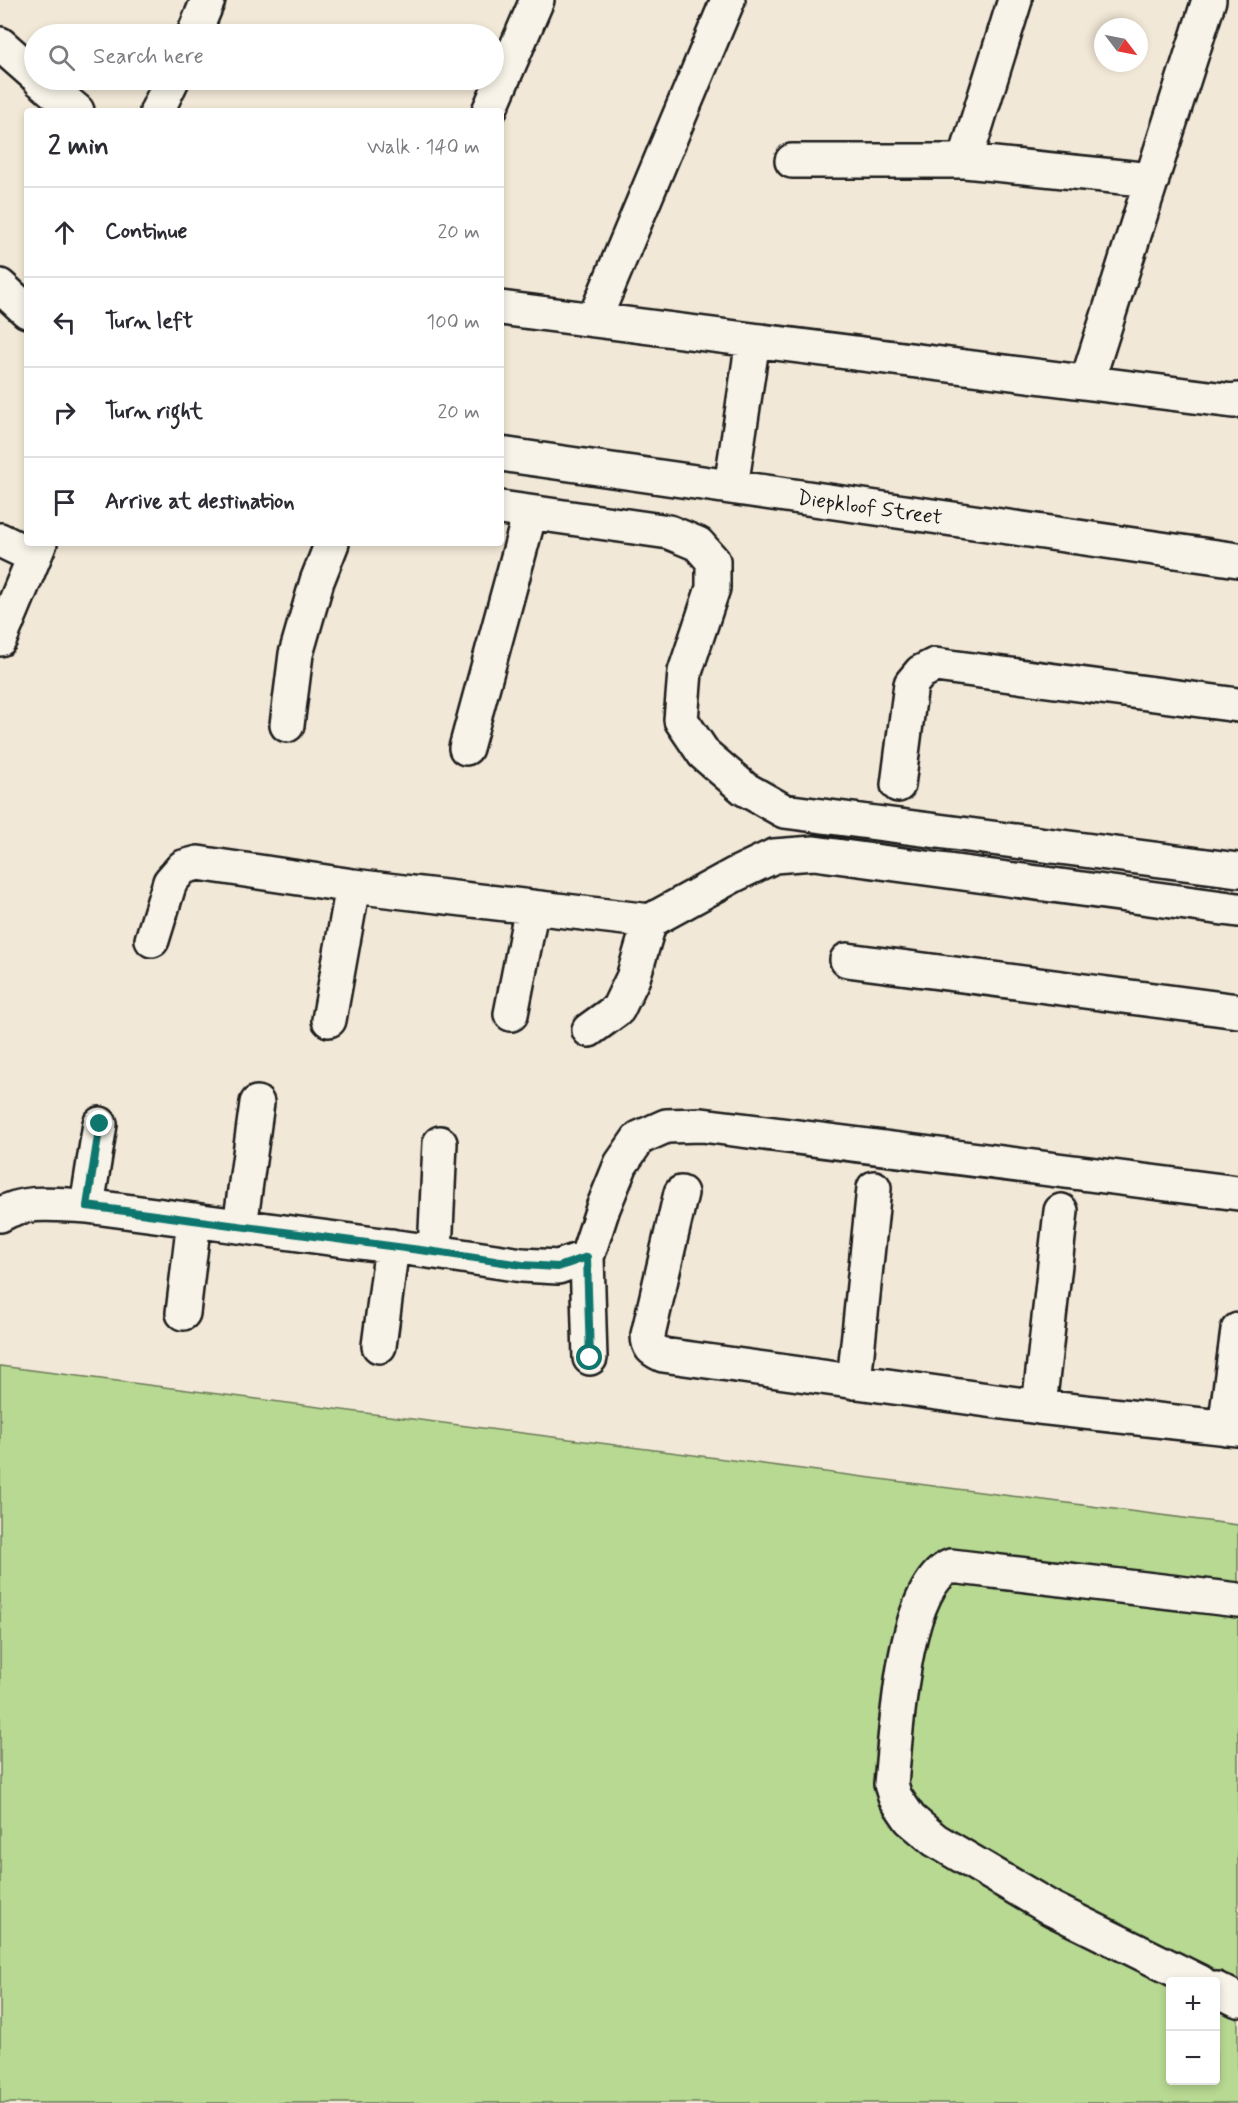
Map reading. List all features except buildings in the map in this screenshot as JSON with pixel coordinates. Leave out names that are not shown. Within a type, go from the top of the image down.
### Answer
[{"type":"street","points":[[198,24],[208,0]]},
{"type":"street","points":[[504,76],[537,0]]},
{"type":"street","points":[[594,320],[728,0]]},
{"type":"street","points":[[965,161],[1015,0]]},
{"type":"street","points":[[1088,382],[1209,0]]},
{"type":"street","points":[[0,44],[24,65]]},
{"type":"street","points":[[52,90],[73,108]]},
{"type":"street","points":[[158,108],[167,90]]},
{"type":"street","points":[[490,108],[498,90]]},
{"type":"street","points":[[792,161],[965,161],[1152,180]]},
{"type":"street","points":[[0,286],[24,308]]},
{"type":"street","points":[[504,308],[1238,400]]},
{"type":"street","points":[[731,487],[753,340]]},
{"type":"street","name":"Diepkloof Street","points":[[504,454],[1238,560]]},
{"type":"street","points":[[466,748],[515,511],[669,532],[698,544],[713,561],[713,588],[686,672],[681,720],[704,754],[745,789],[784,811],[1238,870]]},
{"type":"street","points":[[0,540],[36,550],[0,639]]},
{"type":"street","points":[[287,725],[296,654],[317,581],[331,546]]},
{"type":"street","points":[[898,785],[911,684],[921,672],[935,665],[1238,705]]},
{"type":"street","points":[[152,940],[170,882],[183,867],[198,863],[353,886],[650,921],[774,856],[814,853],[1238,910]]},
{"type":"street","points":[[329,1020],[353,886]]},
{"type":"street","points":[[511,1014],[532,908]]},
{"type":"street","points":[[589,1030],[618,1009],[633,978],[650,921]]},
{"type":"street","points":[[847,960],[1238,1011]]},
{"type":"street","points":[[240,1226],[256,1103]]},
{"type":"street","points":[[87,1206],[100,1124]]},
{"type":"street","points":[[590,1358],[587,1257],[603,1208],[621,1164],[639,1138],[666,1126],[702,1125],[1238,1193]]},
{"type":"street","points":[[435,1252],[440,1143]]},
{"type":"street","points":[[854,1382],[874,1188]]},
{"type":"street","points":[[681,1193],[648,1335],[648,1344],[653,1351],[663,1355],[1039,1407],[1231,1429],[1238,1330]]},
{"type":"street","points":[[0,1215],[16,1206],[87,1206],[522,1265],[558,1267],[587,1257]]},
{"type":"street","points":[[1039,1407],[1061,1211]]},
{"type":"street","points":[[183,1313],[194,1220]]},
{"type":"street","points":[[379,1346],[392,1246]]},
{"type":"street","points":[[1190,1977],[1052,1909],[945,1846],[910,1819],[895,1797],[891,1784],[902,1673],[918,1610],[937,1575],[943,1569],[951,1566],[1238,1600]]},
{"type":"street","points":[[1220,1991],[1238,2000]]},
{"type":"green space","points":[[0,1366],[1238,1525],[1238,2103],[0,2103]]},
{"type":"route","points":[[100,1124],[87,1206],[522,1265],[558,1267],[587,1257],[590,1358]]}]
